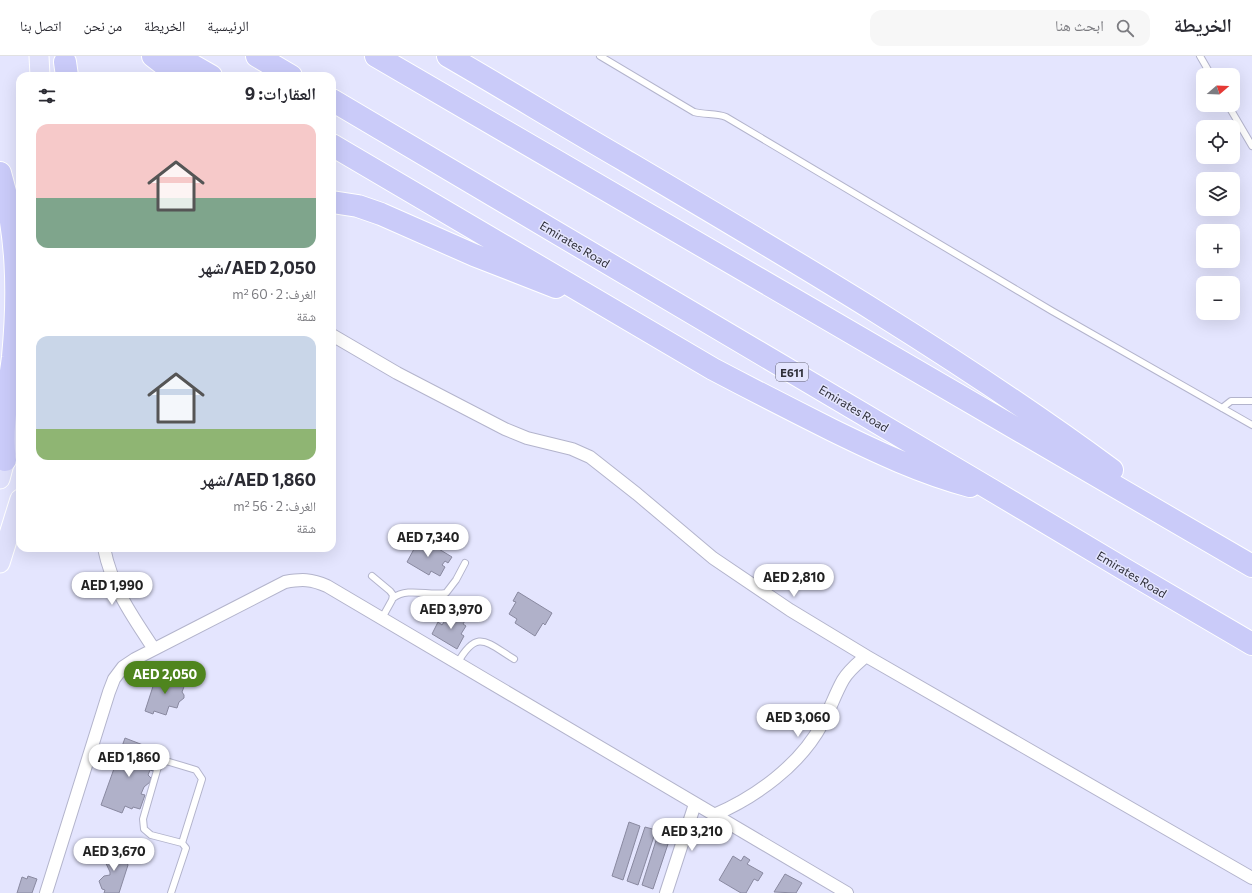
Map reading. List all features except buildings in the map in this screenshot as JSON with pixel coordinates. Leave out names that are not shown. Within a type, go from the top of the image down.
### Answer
[{"type":"highway","points":[[153,56],[174,72]]},
{"type":"highway","points":[[176,56],[204,72]]},
{"type":"highway","points":[[257,56],[284,72]]},
{"type":"highway","points":[[376,56],[1252,566]]},
{"type":"highway","points":[[448,56],[709,209],[886,317],[1077,445],[1187,528]]},
{"type":"highway","name":"Emirates Road","points":[[336,102],[1252,644]]},
{"type":"highway","points":[[336,147],[590,295],[720,373],[884,455],[935,476],[995,492]]},
{"type":"highway","points":[[0,173],[13,228],[16,268]]},
{"type":"highway","points":[[336,203],[370,210],[474,256],[539,282],[564,290],[590,295]]},
{"type":"highway","points":[[3,470],[4,435],[16,328]]},
{"type":"main road","points":[[39,56],[40,72]]},
{"type":"main road","points":[[3,470],[16,408]]},
{"type":"main road","points":[[0,564],[16,512]]},
{"type":"street","points":[[336,337],[397,373],[506,429],[527,438],[572,449],[590,457],[637,494],[713,558],[790,610],[866,656],[1252,878]]},
{"type":"street","points":[[105,552],[109,569],[119,594],[154,649]]},
{"type":"street","points":[[46,893],[114,679],[123,667],[154,649],[285,582],[299,579],[314,580],[328,586],[457,664],[847,893]]},
{"type":"street","points":[[714,815],[753,796],[789,766],[807,747],[822,726],[843,679],[854,666],[866,656]]},
{"type":"street","points":[[666,893],[695,804]]},
{"type":"lane","points":[[600,56],[694,112],[717,114],[726,117],[1052,311],[1252,425]]},
{"type":"lane","points":[[1200,56],[1207,68]]},
{"type":"lane","points":[[1232,112],[1252,146]]},
{"type":"lane","points":[[1222,408],[1231,401],[1252,401]]},
{"type":"lane","points":[[382,618],[393,598],[406,592],[437,595],[446,593],[456,580],[465,563]]},
{"type":"lane","points":[[372,576],[392,593],[393,598]]},
{"type":"lane","points":[[457,664],[467,648],[477,642],[485,642],[514,659]]},
{"type":"lane","points":[[171,893],[186,848],[182,843],[152,834],[144,829],[143,819],[158,767],[166,761],[196,770],[202,779],[182,843]]}]
